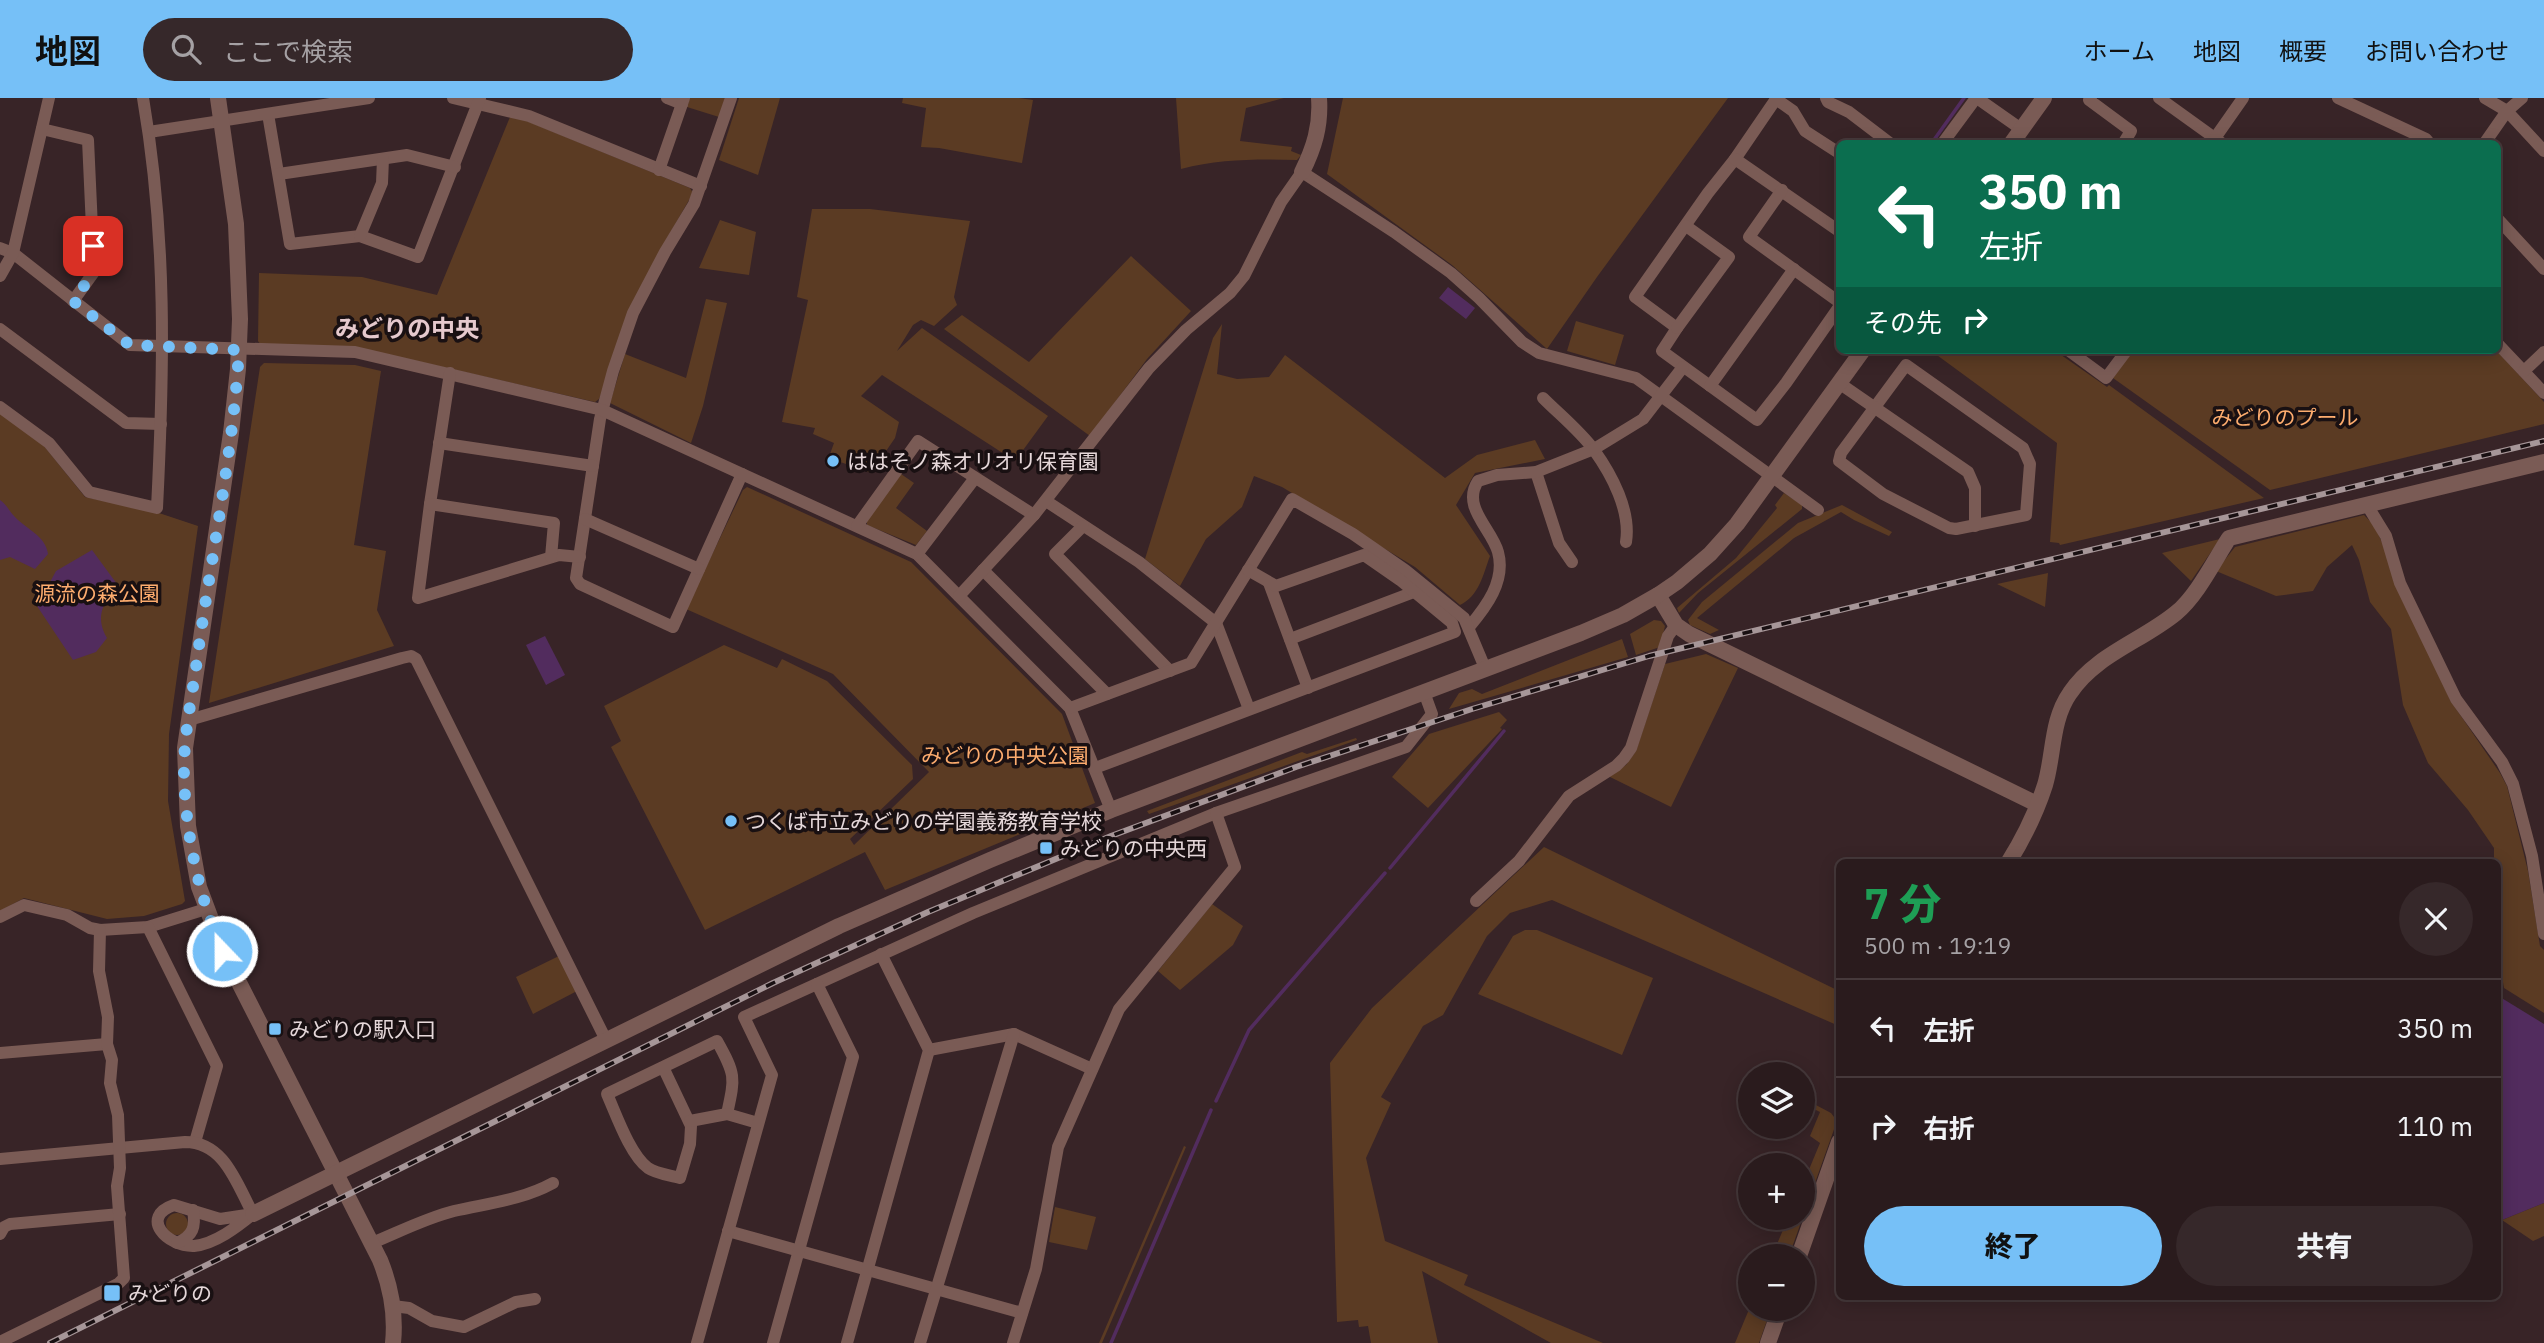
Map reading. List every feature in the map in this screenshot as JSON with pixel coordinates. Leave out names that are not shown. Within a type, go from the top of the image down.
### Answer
[{"type":"street","points":[[0,276],[13,253],[49,98]]},
{"type":"street","points":[[0,407],[49,443],[89,492],[157,508],[164,347],[158,202],[143,98]]},
{"type":"street","points":[[218,98],[238,242],[239,350],[231,433],[189,720],[184,774],[187,826],[194,867],[222,951],[372,1243],[388,1282],[393,1306],[393,1343]]},
{"type":"street","points":[[149,132],[268,114],[294,104],[369,98]]},
{"type":"street","points":[[453,98],[479,101],[529,116],[701,186]]},
{"type":"street","points":[[659,170],[683,101],[667,98]]},
{"type":"street","points":[[732,98],[694,204],[633,313],[602,410],[576,578],[580,584],[673,627],[742,474]]},
{"type":"street","points":[[959,596],[1046,501],[1149,369],[1186,330],[1230,293],[1244,276],[1316,139],[1319,98]]},
{"type":"street","points":[[1826,98],[1828,102],[1849,112],[1886,140]]},
{"type":"street","points":[[1945,140],[1977,98],[2015,139],[2044,98]]},
{"type":"street","points":[[2091,98],[2089,100],[2131,131],[2125,140]]},
{"type":"street","points":[[2159,98],[2218,140]]},
{"type":"street","points":[[2220,140],[2243,98]]},
{"type":"street","points":[[2338,98],[2427,140]]},
{"type":"street","points":[[2486,98],[2507,111],[2544,151]]},
{"type":"street","points":[[2487,140],[2507,111],[2522,98]]},
{"type":"street","points":[[1677,328],[1635,296],[1776,99],[1793,111],[1805,131],[1836,151]]},
{"type":"street","points":[[268,114],[290,244],[360,236],[418,257],[479,101]]},
{"type":"street","points":[[42,129],[88,140],[94,272],[73,301]]},
{"type":"street","points":[[279,174],[407,155],[455,167]]},
{"type":"street","points":[[360,236],[382,183],[383,159]]},
{"type":"street","points":[[1735,159],[1836,229]]},
{"type":"street","points":[[1301,172],[1394,232],[1451,273],[1522,342],[1539,353],[1636,378],[1818,510]]},
{"type":"street","points":[[1782,190],[1749,237],[1836,302]]},
{"type":"street","points":[[2501,222],[2544,269]]},
{"type":"street","points":[[1686,226],[1729,257],[1662,351],[1757,420],[1786,383],[1836,308]]},
{"type":"street","points":[[0,248],[13,253],[130,345],[355,352],[602,410],[917,554],[1070,708],[1111,810]]},
{"type":"street","points":[[1710,386],[1794,269]]},
{"type":"street","points":[[0,329],[126,423],[161,424]]},
{"type":"street","points":[[2501,347],[2544,393]]},
{"type":"street","points":[[2524,371],[2544,352]]},
{"type":"street","points":[[253,1214],[220,1219],[174,1205],[159,1218],[160,1231],[169,1240],[177,1243],[191,1246],[202,1244],[236,1227],[253,1214],[336,1172],[839,926],[1111,810],[1600,626],[1658,595],[1688,574],[1737,524],[1860,354]]},
{"type":"street","points":[[2073,354],[2106,378],[2124,354]]},
{"type":"street","points":[[1906,365],[2023,448],[2030,464],[2026,515],[1975,526],[1949,528],[1883,494],[1839,461],[1841,453],[1874,408],[1906,365]]},
{"type":"street","points":[[1469,628],[1493,595],[1500,570],[1498,551],[1474,504],[1478,481],[1486,477],[1536,472],[1594,449],[1636,424],[1662,397],[1684,367]]},
{"type":"street","points":[[450,373],[418,598],[551,557],[580,557]]},
{"type":"street","points":[[1839,383],[1968,472],[1975,488],[1975,526]]},
{"type":"street","points":[[1543,398],[1594,449],[1615,487],[1625,514],[1628,530],[1626,542]]},
{"type":"street","points":[[857,526],[918,441],[1034,515]]},
{"type":"street","points":[[439,443],[593,466]]},
{"type":"street","points":[[2011,859],[2025,836],[2045,785],[2058,718],[2076,684],[2093,668],[2164,622],[2185,605],[2229,538],[2544,462]]},
{"type":"street","points":[[1536,472],[1559,543],[1572,562]]},
{"type":"street","points":[[917,554],[975,478]]},
{"type":"street","points":[[1070,708],[1191,663],[1292,499],[1353,534],[1405,570],[1464,618],[1485,668]]},
{"type":"street","points":[[1046,501],[1139,562],[1216,623],[1249,709]]},
{"type":"street","points":[[430,504],[554,523],[551,557]]},
{"type":"street","points":[[2367,505],[2386,536],[2400,583],[2456,699],[2502,762],[2513,784],[2532,856],[2544,934]]},
{"type":"street","points":[[585,519],[699,569]]},
{"type":"street","points":[[1083,526],[1055,554],[1170,671]]},
{"type":"street","points":[[1094,768],[1455,632],[1452,623],[1364,555],[1276,586],[1248,570]]},
{"type":"street","points":[[983,570],[1107,694]]},
{"type":"street","points":[[1269,583],[1308,688]]},
{"type":"street","points":[[1290,639],[1415,592]]},
{"type":"street","points":[[1658,595],[1676,625],[1689,634],[2037,804]]},
{"type":"street","points":[[1476,901],[1519,860],[1569,796],[1624,758],[1639,725],[1668,636],[1676,625]]},
{"type":"street","points":[[189,720],[402,658],[411,656],[416,659],[606,1040]]},
{"type":"street","points":[[697,1343],[772,1075],[744,1017],[974,913],[1216,813],[1406,747],[1432,714],[1424,692]]},
{"type":"street","points":[[1013,1343],[1036,1269],[1058,1147],[1119,1009],[1236,867],[1216,813]]},
{"type":"street","points":[[0,918],[24,905],[67,915],[90,928],[100,930],[148,928],[206,909]]},
{"type":"street","points":[[148,928],[217,1066],[195,1142]]},
{"type":"street","points":[[2,1340],[122,1281],[125,1273],[117,1186],[120,1168],[118,1115],[110,1083],[112,1060],[107,1044],[108,1017],[99,971],[100,930]]},
{"type":"street","points":[[847,1343],[929,1051],[881,954]]},
{"type":"street","points":[[773,1343],[853,1057],[817,984]]},
{"type":"street","points":[[929,1051],[1014,1034],[1092,1069]]},
{"type":"street","points":[[920,1343],[1014,1034]]},
{"type":"street","points":[[663,1067],[690,1121],[691,1138],[681,1178],[650,1169],[639,1159],[607,1094],[663,1067],[717,1041],[733,1070],[734,1080],[727,1114]]},
{"type":"street","points":[[0,1053],[107,1044]]},
{"type":"street","points":[[690,1121],[727,1114],[758,1123]]},
{"type":"street","points":[[0,1159],[195,1142],[211,1148],[225,1163],[253,1214]]},
{"type":"street","points":[[1803,1244],[1836,1151]]},
{"type":"street","points":[[372,1243],[420,1222],[452,1212],[510,1201],[553,1183]]},
{"type":"street","points":[[177,1243],[187,1239],[192,1232],[195,1224],[193,1210]]},
{"type":"street","points":[[0,1234],[4,1227],[10,1224],[120,1214]]},
{"type":"street","points":[[728,1231],[1022,1313]]},
{"type":"street","points":[[393,1306],[409,1308],[432,1321],[464,1327],[516,1302],[535,1299]]},
{"type":"street","points":[[1768,1343],[1776,1321]]},
{"type":"green space","points":[[690,98],[725,98],[719,117],[687,107]]},
{"type":"green space","points":[[739,98],[780,98],[758,175],[719,160]]},
{"type":"green space","points":[[903,98],[1033,100],[1022,163],[921,147],[926,108],[902,103]]},
{"type":"green space","points":[[1176,98],[1284,98],[1246,108],[1240,141],[1292,147],[1291,151],[1301,155],[1297,160],[1239,160],[1181,169]]},
{"type":"green space","points":[[1343,98],[1728,98],[1547,349],[1452,265],[1327,174]]},
{"type":"green space","points":[[510,117],[527,121],[690,188],[693,193],[661,249],[599,399],[595,402],[360,348],[261,345],[258,341],[259,273],[362,277],[437,295]]},
{"type":"green space","points":[[812,209],[870,209],[970,221],[954,297],[957,305],[934,326],[921,320],[913,325],[897,351],[922,328],[1048,416],[1015,461],[882,375],[861,396],[899,422],[895,438],[871,473],[832,459],[830,454],[834,443],[813,434],[815,428],[782,422],[808,300],[797,297]]},
{"type":"green space","points":[[720,220],[756,232],[749,275],[699,268]]},
{"type":"green space","points":[[1131,256],[1191,311],[1147,359],[1090,436],[944,329],[962,315],[1029,362]]},
{"type":"green space","points":[[706,299],[727,303],[703,406],[691,443],[610,403],[625,354],[686,378]]},
{"type":"green space","points":[[1576,321],[1624,335],[1615,365],[1567,351]]},
{"type":"green space","points":[[1222,324],[1217,374],[1237,379],[1269,377],[1285,355],[1445,478],[1477,455],[1535,440],[1545,459],[1475,473],[1456,505],[1490,556],[1480,584],[1472,596],[1460,605],[1415,567],[1282,487],[1254,476],[1242,507],[1206,539],[1180,586],[1145,559],[1213,338]]},
{"type":"green space","points":[[1935,354],[2060,354],[2107,387],[2109,385],[2264,498],[2060,545],[2050,542],[2057,443]]},
{"type":"green space","name":"みどりのプール","points":[[2130,354],[2500,354],[2544,402],[2544,424],[2270,490],[2113,378]]},
{"type":"green space","points":[[264,363],[355,365],[381,371],[354,545],[386,551],[377,610],[394,646],[209,703],[260,367]]},
{"type":"green space","name":"源流の森公園","points":[[0,413],[44,446],[85,497],[156,512],[198,526],[169,734],[168,801],[185,901],[182,904],[144,916],[107,919],[24,898],[0,911]]},
{"type":"green space","points":[[901,474],[914,483],[896,508],[927,531],[916,545],[867,525],[867,520]]},
{"type":"green space","name":"みどりの中央公園","points":[[747,487],[911,562],[1062,714],[1095,803],[885,890],[865,852],[705,930],[611,747],[621,741],[604,706],[724,645],[777,668],[782,659],[827,681],[912,765],[913,779],[850,839],[854,845],[929,772],[833,674],[686,609],[743,490]]},
{"type":"green space","points":[[1784,493],[1802,505],[1802,509],[1698,593],[1679,613],[1677,608],[1736,558],[1777,508],[1775,505]]},
{"type":"green space","points":[[1842,505],[1892,532],[1889,536],[1841,512],[1794,538],[1697,618],[1719,630],[1710,634],[1690,625],[1688,620],[1702,602],[1798,523]]},
{"type":"green space","points":[[2364,515],[2374,525],[2450,700],[2507,786],[2528,871],[2540,946],[2544,950],[2544,1013],[2504,988],[2501,971],[2501,859],[2494,859],[2494,848],[2468,810],[2428,763],[2403,705],[2391,629],[2370,602],[2359,560],[2352,545],[2327,567],[2313,591],[2276,596],[2216,571],[2235,547]]},
{"type":"green space","points":[[2220,539],[2191,581],[2162,553]]},
{"type":"green space","points":[[2048,573],[2045,607],[1997,584]]},
{"type":"green space","points":[[1654,620],[1661,621],[1665,626],[1660,647],[1636,655],[1630,634]]},
{"type":"green space","points":[[1622,639],[1628,657],[1449,709],[1459,693],[1472,689],[1482,694]]},
{"type":"green space","points":[[1706,654],[1738,668],[1671,807],[1608,776],[1626,765],[1636,751],[1665,664]]},
{"type":"green space","points":[[1499,712],[1507,720],[1500,728],[1502,729],[1428,808],[1392,777],[1429,734]]},
{"type":"green space","points":[[1356,738],[1357,740],[1149,814],[1147,811],[1302,752],[1307,754]]},
{"type":"green space","points":[[1544,847],[1836,990],[1836,1025],[1552,900],[1510,913],[1487,936],[1443,1015],[1423,1026],[1381,1097],[1391,1103],[1366,1158],[1385,1241],[1468,1275],[1464,1285],[1603,1343],[1551,1343],[1422,1271],[1438,1343],[1371,1343],[1368,1326],[1359,1327],[1358,1320],[1337,1322],[1330,1063],[1372,1008]]},
{"type":"green space","points":[[1212,904],[1243,926],[1233,945],[1180,990],[1158,971]]},
{"type":"green space","points":[[1525,930],[1537,930],[1653,978],[1622,1055],[1478,994],[1513,936]]},
{"type":"green space","points":[[559,956],[577,991],[533,1014],[516,977]]},
{"type":"green space","points":[[1815,1105],[1831,1113],[1836,1124],[1815,1183],[1815,1155],[1820,1143],[1814,1139],[1815,1124],[1820,1112],[1815,1110]]},
{"type":"green space","points":[[1184,1146],[1186,1147],[1102,1343],[1099,1343]]},
{"type":"green space","points":[[2544,1203],[2544,1236],[2533,1241],[2502,1220]]},
{"type":"green space","points":[[1055,1207],[1096,1217],[1087,1250],[1049,1242]]},
{"type":"green space","points":[[177,1213],[187,1220],[188,1224],[181,1234],[177,1235],[167,1228],[166,1224],[173,1214]]},
{"type":"green space","points":[[1783,1230],[1798,1230],[1793,1244],[1777,1244]]},
{"type":"green space","points":[[1744,1321],[1767,1321],[1759,1343],[1735,1343]]},
{"type":"shaded area","points":[[1448,287],[1475,308],[1466,319],[1439,298]]},
{"type":"shaded area","points":[[0,500],[44,542],[48,554],[35,569],[10,557],[0,560]]},
{"type":"shaded area","points":[[92,550],[117,584],[102,612],[102,624],[107,638],[96,652],[73,660],[37,606],[56,571]]},
{"type":"shaded area","points":[[545,636],[565,675],[546,685],[526,645]]},
{"type":"shaded area","points":[[2501,998],[2544,1024],[2544,1203],[2501,1220]]},
{"type":"waterway","points":[[1934,140],[1964,98]]},
{"type":"waterway","points":[[1390,868],[1504,731]]},
{"type":"waterway","points":[[1216,1101],[1249,1030],[1385,873]]},
{"type":"waterway","points":[[1111,1343],[1211,1110]]},
{"type":"railway","points":[[50,1343],[773,983],[928,912],[1111,836],[1296,767],[1472,709],[1649,656],[2544,441]]},
{"type":"place","name":"ははそノ森オリオリ保育園","points":[[833,461]]},
{"type":"place","name":"つくば市立みどりの学園義務教育学校","points":[[731,821]]},
{"type":"place","name":"みどりの中央西","points":[[1046,848]]},
{"type":"place","name":"みどりの駅入口","points":[[275,1029]]},
{"type":"place","name":"みどりの","points":[[112,1293]]},
{"type":"district","name":"みどりの中央","points":[[407,328]]},
{"type":"route","points":[[93,246],[94,272],[73,301],[130,345],[239,350],[231,433],[185,748],[184,774],[187,826],[194,867],[222,951]]}]
